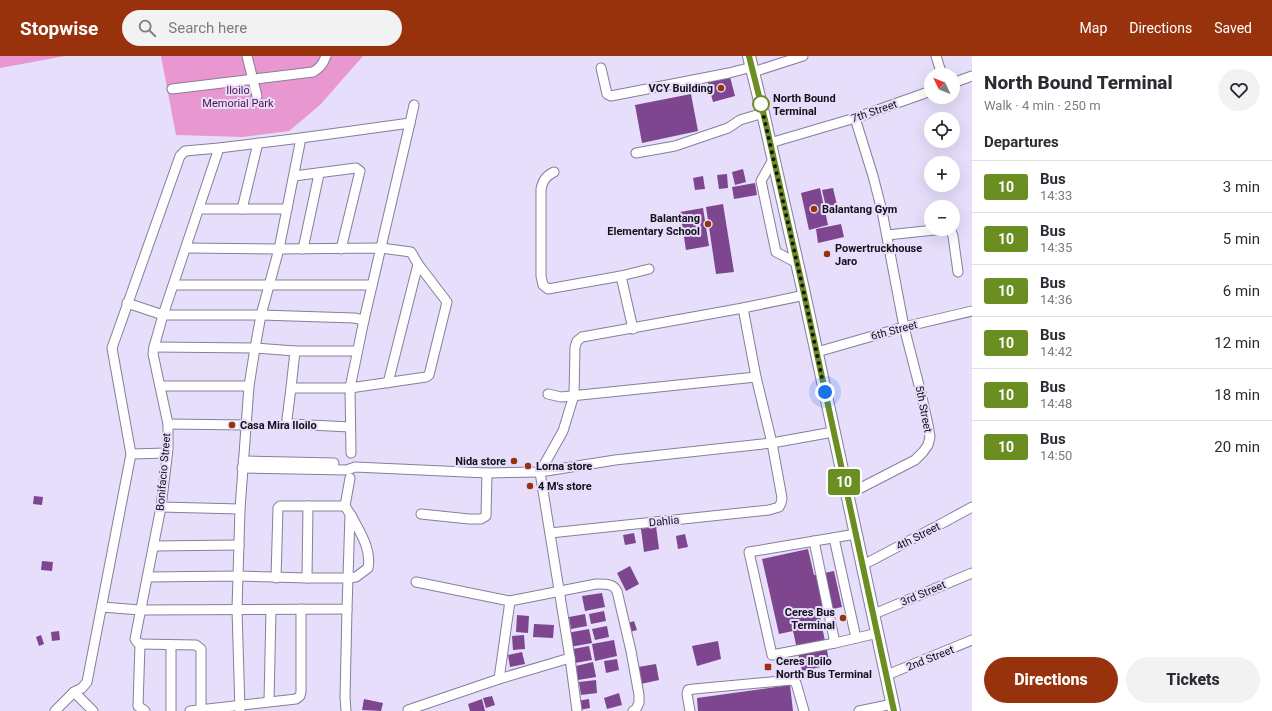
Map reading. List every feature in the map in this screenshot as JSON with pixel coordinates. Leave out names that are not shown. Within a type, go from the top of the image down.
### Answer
[{"type":"main road","points":[[751,65],[764,113],[805,295],[833,432],[894,707]]},
{"type":"street","points":[[247,56],[257,96]]},
{"type":"street","points":[[172,89],[252,78],[313,72],[318,69],[326,56]]},
{"type":"street","points":[[601,68],[607,94],[611,96],[751,65],[804,56]]},
{"type":"street","points":[[936,56],[940,68]]},
{"type":"street","points":[[960,80],[972,76]]},
{"type":"street","name":"7th Street","points":[[770,144],[855,118],[924,93]]},
{"type":"street","points":[[351,453],[350,388],[364,320],[414,105]]},
{"type":"street","points":[[636,153],[675,146],[728,128],[740,120],[764,113]]},
{"type":"street","name":"5th Street","points":[[847,495],[915,460],[928,445],[930,437],[922,393],[904,327],[887,235],[855,118]]},
{"type":"street","points":[[55,711],[74,692],[82,688],[87,682],[131,454],[112,348],[180,156],[185,151],[301,138],[410,123]]},
{"type":"street","points":[[240,708],[238,609],[240,509],[242,465],[249,386],[261,315],[279,249],[301,138]]},
{"type":"street","points":[[242,209],[258,143]]},
{"type":"street","name":"Bonifacio Street","points":[[142,708],[140,644],[135,639],[161,507],[167,453],[168,424],[153,354],[164,314],[219,148]]},
{"type":"street","points":[[774,158],[761,181],[776,252],[797,263]]},
{"type":"street","points":[[294,176],[319,174],[356,168],[360,171],[341,249]]},
{"type":"street","points":[[554,172],[546,176],[542,183],[541,189],[541,276],[544,285],[548,288],[621,276],[649,269]]},
{"type":"street","points":[[303,249],[319,174]]},
{"type":"street","points":[[199,209],[287,208]]},
{"type":"street","points":[[887,235],[924,231]]},
{"type":"street","points":[[953,236],[958,272]]},
{"type":"street","points":[[186,248],[381,248],[411,252],[418,264],[447,302],[430,372],[426,377],[350,388],[291,388]]},
{"type":"street","points":[[388,383],[418,264]]},
{"type":"street","points":[[621,276],[633,329]]},
{"type":"street","points":[[174,285],[372,285]]},
{"type":"street","points":[[577,711],[540,472],[564,431],[574,395],[575,347],[577,341],[582,337],[633,329],[805,295]]},
{"type":"street","points":[[127,304],[164,314],[261,315],[354,318],[364,320]]},
{"type":"street","points":[[743,308],[756,377],[772,443]]},
{"type":"street","name":"6th Street","points":[[817,352],[904,327],[972,311]]},
{"type":"street","points":[[154,347],[255,348],[295,351],[357,351]]},
{"type":"street","points":[[295,351],[287,422],[290,424],[350,427]]},
{"type":"street","points":[[548,394],[561,397],[756,377]]},
{"type":"street","points":[[160,386],[249,386]]},
{"type":"street","points":[[168,424],[246,425]]},
{"type":"street","points":[[242,465],[343,467],[348,464],[355,467],[487,474],[540,472],[615,460],[772,443],[833,432]]},
{"type":"street","name":"Dahlia","points":[[550,533],[769,510],[779,507],[782,498],[772,443]]},
{"type":"street","points":[[131,454],[167,453]]},
{"type":"street","points":[[421,514],[482,519],[486,516],[487,474]]},
{"type":"street","points":[[346,711],[348,510],[350,478]]},
{"type":"street","points":[[276,578],[278,508],[280,506],[308,506],[348,510]]},
{"type":"street","points":[[306,578],[308,506]]},
{"type":"street","points":[[161,507],[240,509]]},
{"type":"street","name":"4th Street","points":[[863,565],[939,526],[972,507]]},
{"type":"street","points":[[148,577],[356,577],[368,568],[369,563],[367,545],[348,510]]},
{"type":"street","points":[[856,534],[749,552],[772,655],[878,633]]},
{"type":"street","points":[[834,538],[856,638]]},
{"type":"street","points":[[814,541],[835,643]]},
{"type":"street","points":[[154,546],[239,545]]},
{"type":"street","name":"3rd Street","points":[[874,614],[972,573]]},
{"type":"street","points":[[416,582],[510,601],[596,584],[605,584],[615,588],[631,651],[638,690],[639,703],[633,711]]},
{"type":"street","points":[[499,679],[510,601]]},
{"type":"street","points":[[102,607],[140,610],[347,609]]},
{"type":"street","points":[[190,711],[240,708],[269,701],[296,699],[300,696],[302,609]]},
{"type":"street","points":[[269,701],[271,610]]},
{"type":"street","name":"2nd Street","points":[[887,675],[972,640]]},
{"type":"street","points":[[140,644],[196,645],[201,649],[201,710]]},
{"type":"street","points":[[171,645],[171,711]]},
{"type":"street","points":[[408,711],[499,679],[570,658]]},
{"type":"street","points":[[690,711],[687,694],[688,690],[792,680],[796,683],[804,711]]},
{"type":"street","points":[[74,692],[92,711]]},
{"type":"street","points":[[858,711],[894,707]]},
{"type":"green space","points":[[0,56],[65,56],[0,68]]},
{"type":"green space","name":"Iloilo Memorial Park","points":[[161,56],[363,56],[320,105],[289,131],[243,137],[176,135]]},
{"type":"building","name":"VCY Building","points":[[729,73],[735,96],[713,102],[707,79]]},
{"type":"building","points":[[691,94],[698,131],[642,143],[635,105]]},
{"type":"building","points":[[743,169],[746,182],[735,185],[732,172]]},
{"type":"building","points":[[727,174],[728,188],[719,189],[717,175]]},
{"type":"building","points":[[703,176],[705,189],[695,190],[693,178]]},
{"type":"building","points":[[755,183],[757,195],[734,199],[732,187]]},
{"type":"building","name":"Balantang Gym","points":[[820,188],[828,225],[809,230],[801,193]]},
{"type":"building","points":[[833,188],[837,205],[826,207],[822,190]]},
{"type":"building","points":[[723,204],[734,272],[716,274],[706,207]]},
{"type":"building","points":[[703,208],[709,246],[686,250],[680,212]]},
{"type":"building","points":[[841,224],[844,237],[818,243],[816,229]]},
{"type":"building","points":[[34,496],[43,497],[42,505],[33,504]]},
{"type":"building","points":[[656,526],[659,549],[644,552],[641,529]]},
{"type":"building","points":[[634,533],[636,543],[625,545],[623,535]]},
{"type":"building","points":[[685,534],[688,547],[678,549],[676,536]]},
{"type":"building","points":[[808,549],[814,575],[834,571],[842,607],[819,612],[830,665],[802,671],[793,631],[779,634],[762,559]]},
{"type":"building","points":[[42,561],[53,562],[52,571],[41,570]]},
{"type":"building","points":[[630,566],[639,584],[626,591],[617,573]]},
{"type":"building","points":[[602,593],[605,607],[585,611],[582,596]]},
{"type":"building","points":[[604,611],[606,621],[591,624],[589,614]]},
{"type":"building","points":[[585,614],[587,626],[571,629],[569,617]]},
{"type":"building","points":[[517,615],[529,616],[528,633],[516,632]]},
{"type":"building","points":[[634,621],[637,630],[630,632],[628,623]]},
{"type":"building","points":[[534,624],[554,625],[553,638],[533,637]]},
{"type":"building","points":[[607,626],[609,637],[595,640],[592,629]]},
{"type":"building","points":[[589,629],[592,643],[570,647],[567,633]]},
{"type":"building","points":[[59,631],[60,640],[52,641],[51,632]]},
{"type":"building","points":[[41,635],[44,644],[39,646],[36,637]]},
{"type":"building","points":[[524,635],[525,649],[513,650],[512,636]]},
{"type":"building","points":[[614,640],[617,656],[595,661],[592,644]]},
{"type":"building","points":[[718,641],[721,659],[697,666],[692,646]]},
{"type":"building","points":[[589,646],[592,660],[575,663],[573,649]]},
{"type":"building","points":[[522,652],[525,664],[510,667],[508,655]]},
{"type":"building","points":[[617,659],[619,670],[606,673],[604,661]]},
{"type":"building","points":[[593,662],[596,677],[578,680],[576,666]]},
{"type":"building","points":[[656,664],[659,680],[641,684],[638,667]]},
{"type":"building","points":[[596,680],[597,693],[581,695],[579,682]]},
{"type":"building","points":[[790,685],[793,711],[698,711],[697,698]]},
{"type":"building","points":[[619,693],[622,705],[607,709],[604,698]]},
{"type":"building","points":[[492,696],[495,705],[486,708],[483,698]]},
{"type":"building","points":[[364,699],[383,703],[381,711],[362,710]]},
{"type":"building","points":[[482,699],[485,711],[470,711],[468,704]]},
{"type":"building","points":[[589,699],[590,708],[579,710],[577,701]]},
{"type":"bus line","name":"10","points":[[749,56],[766,124],[814,338],[894,711]]},
{"type":"place","name":"VCY Building","points":[[721,88]]},
{"type":"place","name":"North Bound Terminal","points":[[761,104]]},
{"type":"place","name":"Balantang Gym","points":[[814,209]]},
{"type":"place","name":"Balantang Elementary School","points":[[708,224]]},
{"type":"place","name":"Powertruckhouse Jaro","points":[[827,254]]},
{"type":"place","name":"Casa Mira Iloilo","points":[[232,425]]},
{"type":"place","name":"Nida store","points":[[514,461]]},
{"type":"place","name":"Lorna store","points":[[528,466]]},
{"type":"place","name":"4 M's store","points":[[530,486]]},
{"type":"place","name":"Ceres Bus Terminal","points":[[843,618]]},
{"type":"place","name":"Ceres Iloilo North Bus Terminal","points":[[768,667]]},
{"type":"route","points":[[761,104],[760,100],[825,392]]}]
